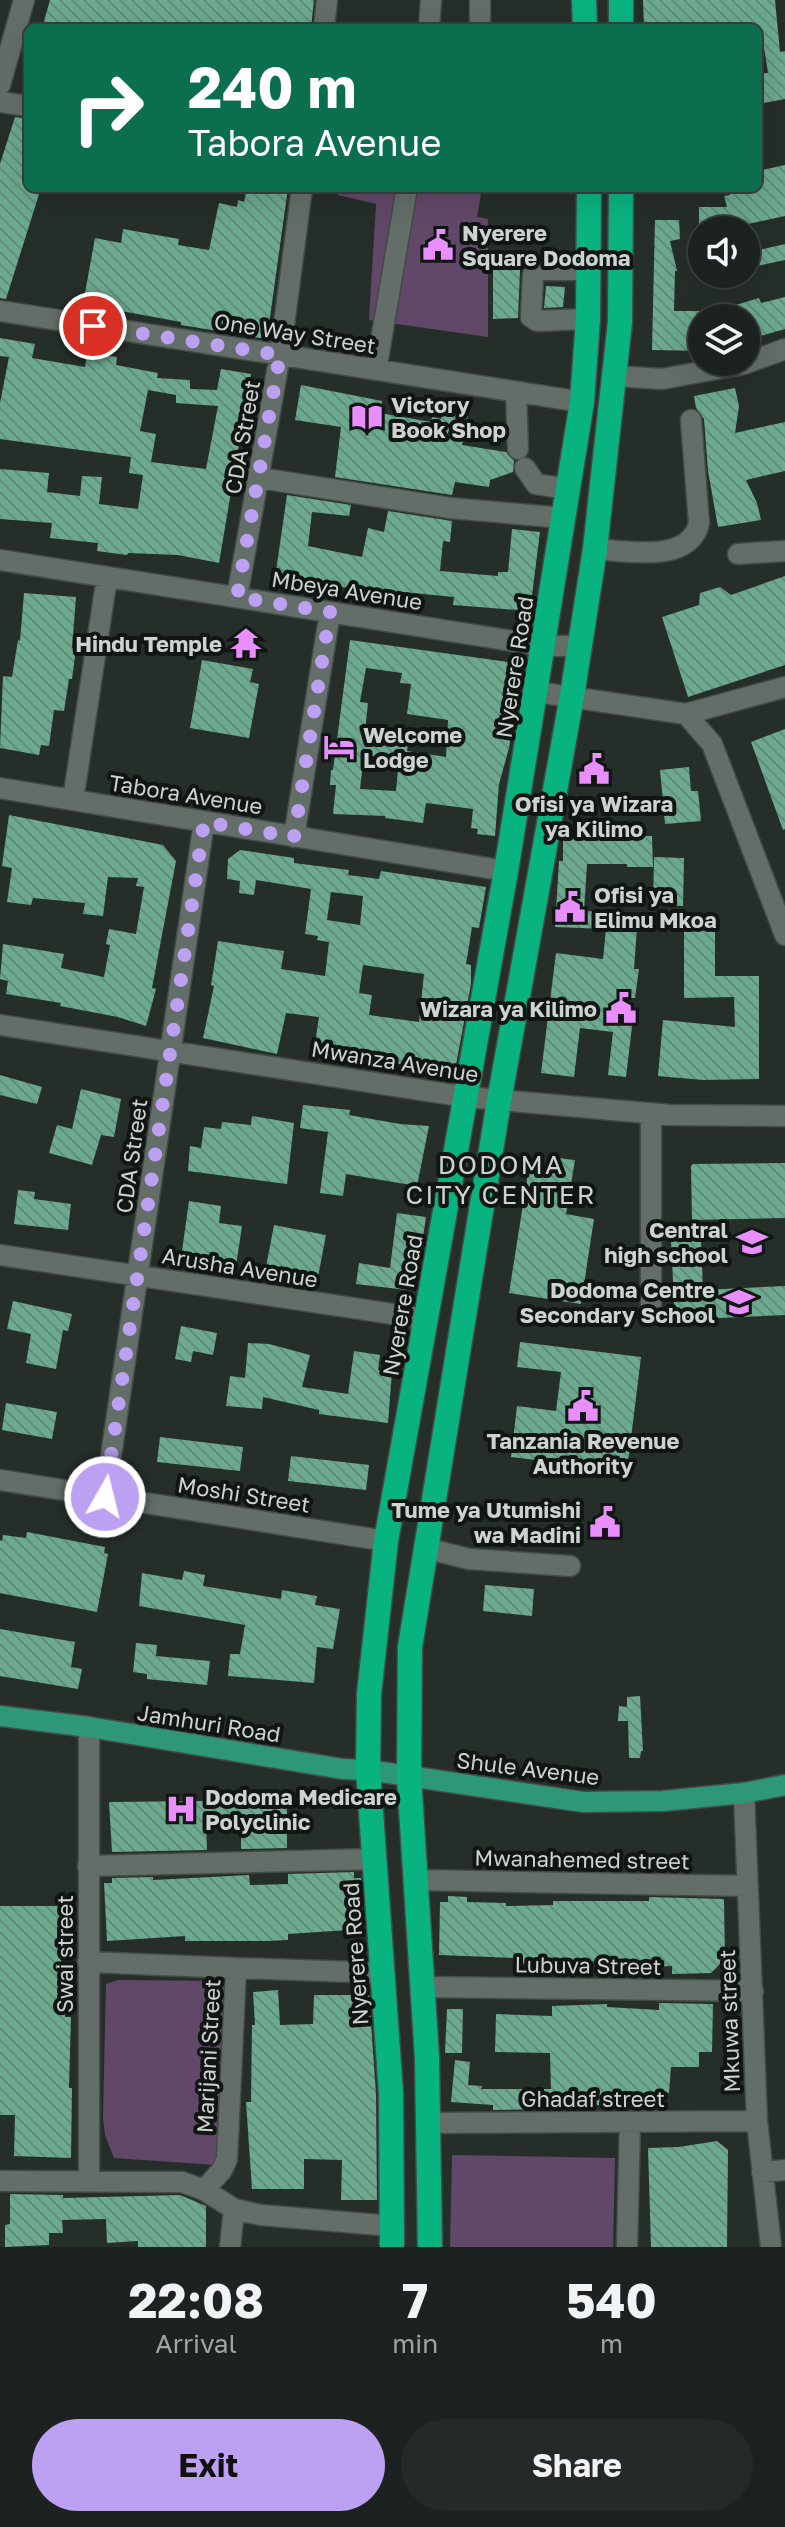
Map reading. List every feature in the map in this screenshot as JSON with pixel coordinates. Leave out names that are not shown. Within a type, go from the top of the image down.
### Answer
[{"type":"highway","points":[[584,0],[585,24]]},
{"type":"highway","points":[[621,0],[621,24]]},
{"type":"highway","name":"Nyerere Road","points":[[392,2237],[391,2093],[368,1770],[369,1694],[386,1541],[537,692],[582,402],[588,319],[589,192]]},
{"type":"highway","points":[[430,2247],[424,1987],[409,1777],[410,1647],[499,1101],[572,696],[595,549],[620,322],[621,192]]},
{"type":"main road","name":"Jamhuri Road","points":[[0,1716],[409,1777]]},
{"type":"main road","name":"Shule Avenue","points":[[409,1777],[583,1802],[663,1801],[744,1793],[785,1785]]},
{"type":"street","points":[[0,85],[24,0]]},
{"type":"street","points":[[324,24],[327,0]]},
{"type":"street","points":[[429,24],[431,0]]},
{"type":"street","points":[[480,0],[480,24]]},
{"type":"street","points":[[0,102],[24,105]]},
{"type":"street","name":"CDA Street","points":[[237,597],[280,355],[301,192]]},
{"type":"street","points":[[376,370],[406,192]]},
{"type":"street","points":[[588,319],[537,321],[531,317],[533,275],[540,270],[589,270]]},
{"type":"street","name":"One Way Street","points":[[0,311],[582,402]]},
{"type":"street","points":[[614,376],[662,379],[744,364],[785,349]]},
{"type":"street","points":[[516,392],[522,458],[536,484],[568,489]]},
{"type":"street","points":[[595,549],[667,551],[680,547],[696,533],[699,523],[691,420]]},
{"type":"street","points":[[260,478],[450,508],[564,518]]},
{"type":"street","points":[[738,554],[785,551]]},
{"type":"street","name":"Mbeya Avenue","points":[[0,560],[544,646],[580,646]]},
{"type":"street","points":[[73,800],[107,577]]},
{"type":"street","points":[[294,837],[330,612]]},
{"type":"street","points":[[537,692],[686,714],[785,687]]},
{"type":"street","points":[[686,714],[712,744],[785,935]]},
{"type":"street","name":"Tabora Avenue","points":[[0,788],[506,871]]},
{"type":"street","name":"CDA Street","points":[[105,1497],[204,822]]},
{"type":"street","name":"Mwanza Avenue","points":[[0,1025],[499,1101],[651,1114],[785,1116]]},
{"type":"street","points":[[651,1114],[651,1307]]},
{"type":"street","name":"Arusha Avenue","points":[[0,1255],[426,1319]]},
{"type":"street","name":"Moshi Street","points":[[0,1480],[386,1541]]},
{"type":"street","points":[[425,1548],[469,1559],[570,1566]]},
{"type":"street","name":"Swai street","points":[[89,1727],[89,2181]]},
{"type":"street","name":"Mkuwa street","points":[[744,1793],[757,2121],[771,2247]]},
{"type":"street","points":[[88,1866],[374,1859]]},
{"type":"street","name":"Mwanahemed street","points":[[416,1880],[748,1886]]},
{"type":"street","points":[[88,1962],[236,1968]]},
{"type":"street","name":"Marijani Street","points":[[204,2190],[222,2170],[227,2159],[236,1968],[384,1973]]},
{"type":"street","name":"Lubuva Street","points":[[424,1987],[753,1991]]},
{"type":"street","name":"Ghadaf street","points":[[429,2123],[757,2121]]},
{"type":"street","points":[[627,2247],[630,2122]]},
{"type":"street","points":[[762,2172],[785,2170]]},
{"type":"street","points":[[0,2181],[182,2182],[204,2190],[234,2209],[392,2237]]},
{"type":"street","points":[[230,2247],[234,2209]]},
{"type":"shaded area","points":[[338,192],[481,192],[477,217],[488,219],[488,337],[369,320],[376,204],[338,195]]},
{"type":"shaded area","points":[[118,1980],[225,1981],[228,2120],[216,2165],[114,2158],[105,2135],[103,2117],[106,1984]]},
{"type":"shaded area","points":[[452,2155],[615,2158],[613,2247],[450,2247]]},
{"type":"building","points":[[50,0],[314,0],[311,24],[43,24]]},
{"type":"building","points":[[643,0],[775,0],[780,52],[785,51],[785,99],[762,103],[762,74],[768,73],[762,24],[644,24]]},
{"type":"building","points":[[15,117],[24,118],[24,192],[40,192],[6,299],[0,298],[0,164]]},
{"type":"building","points":[[785,165],[785,216],[760,221],[760,216],[699,216],[699,207],[727,207],[724,196],[730,195],[729,192],[762,192],[762,170]]},
{"type":"building","points":[[246,192],[287,192],[267,339],[83,304],[95,238],[121,243],[123,229],[179,239],[178,245],[209,250],[219,203],[237,207],[238,200],[244,202]]},
{"type":"building","points":[[655,220],[679,220],[680,239],[670,241],[677,271],[674,311],[688,311],[688,351],[652,350]]},
{"type":"building","points":[[785,244],[785,260],[760,265],[760,250]]},
{"type":"building","points":[[493,270],[520,270],[518,318],[493,319]]},
{"type":"building","points":[[546,286],[565,287],[563,307],[544,308]]},
{"type":"building","points":[[785,297],[785,329],[760,336],[760,304],[739,304],[759,298],[761,303]]},
{"type":"building","points":[[0,338],[35,344],[32,358],[85,367],[87,353],[117,357],[116,365],[158,373],[157,378],[190,380],[190,389],[217,390],[221,369],[251,374],[219,563],[178,555],[127,555],[97,551],[98,543],[50,538],[52,523],[0,519],[0,469],[49,473],[47,492],[80,496],[82,476],[102,477],[99,504],[138,509],[143,475],[129,473],[131,457],[0,439],[0,403],[9,357],[0,356]],"holes":[[[148,390],[176,395],[176,403],[218,406],[206,469],[151,462],[156,434],[140,431]]]},
{"type":"building","points":[[301,385],[382,401],[380,413],[431,422],[432,417],[441,419],[442,410],[468,415],[462,445],[506,452],[514,461],[513,472],[490,480],[489,487],[455,482],[452,495],[335,477],[341,427],[295,420]]},
{"type":"building","points":[[735,388],[739,406],[735,433],[785,422],[785,471],[746,480],[761,520],[718,527],[708,471],[704,419],[696,408],[694,396]]},
{"type":"building","points":[[287,495],[351,505],[349,516],[312,512],[308,546],[362,557],[368,528],[384,532],[388,511],[452,521],[450,542],[443,541],[440,571],[498,576],[498,572],[508,572],[512,529],[540,532],[530,611],[453,605],[454,597],[403,592],[403,595],[357,585],[357,589],[275,578]]},
{"type":"building","points":[[785,576],[785,665],[688,697],[662,617],[699,605],[700,593],[720,587],[731,595]]},
{"type":"building","points":[[24,593],[76,597],[72,648],[76,649],[72,679],[69,679],[64,711],[54,710],[49,746],[41,745],[39,755],[0,748],[3,676],[12,677],[20,641]]},
{"type":"building","points":[[350,640],[522,664],[509,748],[499,784],[495,836],[477,834],[478,829],[471,828],[473,809],[426,803],[423,823],[385,816],[333,814],[336,785],[330,785]],"holes":[[[366,668],[402,673],[400,683],[411,684],[407,714],[448,720],[446,757],[407,751],[408,743],[399,742],[399,735],[365,731],[368,703],[360,702]],[[364,755],[399,759],[396,791],[360,789]]]},
{"type":"building","points":[[202,660],[253,669],[250,682],[259,684],[249,738],[190,728]]},
{"type":"building","points":[[785,729],[785,829],[783,830],[751,742]]},
{"type":"building","points":[[689,767],[691,791],[698,791],[701,821],[665,824],[660,770]]},
{"type":"building","points":[[9,815],[163,845],[176,861],[152,988],[156,989],[146,1026],[118,1017],[60,1006],[61,1003],[6,994],[8,981],[0,979],[3,944],[64,954],[61,968],[104,977],[110,945],[106,944],[109,929],[136,934],[144,887],[136,886],[138,878],[108,877],[103,916],[83,914],[85,903],[33,898],[31,905],[7,902],[12,868],[2,866]]},
{"type":"building","points":[[563,836],[652,836],[653,867],[587,864],[584,911],[638,914],[634,969],[639,969],[635,998],[622,998],[621,1017],[633,1018],[626,1077],[608,1075],[613,1032],[580,1028],[574,1077],[541,1073],[556,953],[603,959],[606,929],[555,927]]},
{"type":"building","points":[[240,850],[294,858],[294,863],[349,870],[348,875],[379,879],[381,871],[486,887],[479,928],[472,927],[466,964],[471,965],[471,984],[456,1065],[442,1062],[441,1070],[385,1062],[386,1053],[315,1043],[319,1017],[286,1013],[277,1054],[203,1038],[214,986],[211,985],[218,941],[284,951],[281,969],[325,976],[329,942],[305,934],[311,889],[256,880],[254,895],[239,893],[240,881],[227,879],[228,859]],"holes":[[[331,892],[363,896],[360,925],[327,920]],[[363,965],[424,974],[419,1022],[369,1015],[372,995],[359,993]]]},
{"type":"building","points":[[654,857],[684,858],[683,906],[653,905]]},
{"type":"building","points":[[684,926],[715,926],[715,976],[759,976],[759,1079],[703,1080],[658,1076],[663,1020],[735,1027],[734,997],[684,998]]},
{"type":"building","points":[[0,1075],[42,1087],[37,1104],[0,1095]]},
{"type":"building","points":[[81,1089],[121,1099],[114,1137],[101,1135],[92,1165],[49,1153],[57,1125],[72,1129]]},
{"type":"building","points":[[303,1105],[350,1110],[349,1115],[400,1124],[429,1126],[417,1186],[346,1174],[343,1196],[320,1193],[328,1132],[300,1128]]},
{"type":"building","points":[[252,1116],[294,1123],[287,1184],[188,1171],[190,1146],[201,1148],[204,1127],[221,1129],[222,1122],[251,1125]]},
{"type":"building","points":[[557,1158],[575,1160],[566,1214],[594,1219],[581,1304],[509,1293],[529,1167],[554,1171]]},
{"type":"building","points":[[785,1163],[785,1218],[692,1220],[693,1164]]},
{"type":"building","points":[[18,1190],[35,1192],[34,1199],[71,1204],[68,1230],[14,1224]]},
{"type":"building","points":[[189,1201],[221,1206],[219,1223],[242,1226],[236,1266],[181,1258]]},
{"type":"building","points":[[397,1213],[426,1217],[415,1291],[356,1284],[359,1263],[390,1268]]},
{"type":"building","points":[[274,1225],[326,1235],[318,1277],[266,1267]]},
{"type":"building","points":[[701,1240],[703,1290],[785,1286],[785,1315],[675,1320],[671,1241]]},
{"type":"building","points":[[13,1301],[72,1314],[68,1331],[63,1330],[56,1369],[26,1363],[31,1334],[7,1329]]},
{"type":"building","points":[[181,1326],[217,1333],[213,1355],[193,1351],[191,1362],[175,1359]]},
{"type":"building","points":[[520,1342],[641,1357],[627,1471],[511,1457],[517,1406],[556,1411],[561,1372],[517,1367]]},
{"type":"building","points":[[248,1343],[269,1344],[310,1355],[302,1387],[348,1394],[354,1351],[380,1355],[378,1370],[392,1372],[388,1423],[319,1414],[319,1410],[263,1397],[262,1409],[226,1406],[230,1376],[245,1378]]},
{"type":"building","points":[[6,1403],[57,1412],[52,1439],[2,1430]]},
{"type":"building","points":[[160,1437],[243,1447],[240,1471],[157,1462]]},
{"type":"building","points":[[291,1456],[369,1465],[366,1490],[288,1481]]},
{"type":"building","points":[[27,1532],[105,1547],[104,1553],[108,1554],[97,1612],[0,1593],[0,1540],[3,1535],[26,1538]]},
{"type":"building","points":[[184,1571],[205,1575],[203,1586],[281,1599],[282,1590],[317,1596],[315,1605],[340,1609],[333,1649],[317,1647],[314,1683],[228,1676],[230,1654],[240,1654],[245,1625],[139,1606],[142,1573],[182,1580]]},
{"type":"building","points":[[485,1585],[534,1589],[532,1616],[483,1611]]},
{"type":"building","points":[[0,1629],[75,1642],[71,1667],[82,1669],[78,1689],[0,1676]]},
{"type":"building","points":[[136,1643],[157,1645],[156,1656],[210,1661],[207,1685],[147,1679],[147,1674],[133,1672]]},
{"type":"building","points":[[640,1696],[643,1751],[640,1758],[629,1758],[628,1721],[618,1721],[619,1706],[627,1707],[627,1697]]},
{"type":"building","points":[[241,1800],[287,1800],[287,1848],[241,1849],[241,1822],[206,1822],[207,1850],[112,1852],[109,1802],[205,1801],[206,1806],[241,1805]]},
{"type":"building","points":[[354,1872],[354,1878],[361,1878],[364,1929],[288,1934],[288,1940],[268,1941],[185,1941],[185,1936],[107,1941],[104,1883],[112,1883],[112,1878],[153,1877],[153,1880],[249,1875],[250,1885],[288,1884],[288,1874]]},
{"type":"building","points":[[448,1896],[467,1897],[467,1902],[506,1903],[506,1906],[553,1905],[553,1901],[649,1901],[649,1897],[724,1899],[725,1959],[711,1973],[672,1974],[672,1966],[650,1967],[650,1960],[516,1964],[516,1958],[439,1955],[440,1902],[448,1902]]},
{"type":"building","points":[[0,1906],[69,1906],[69,1936],[61,1936],[61,1964],[64,1964],[65,2017],[71,2017],[71,2158],[14,2156],[15,2115],[0,2115]]},
{"type":"building","points":[[278,1990],[280,2025],[313,2024],[314,1995],[369,1995],[376,2094],[377,2200],[341,2200],[342,2160],[304,2159],[304,2189],[252,2189],[246,2102],[251,2102],[252,2025],[255,2025],[253,1992]]},
{"type":"building","points":[[659,2003],[713,2004],[712,2052],[699,2052],[699,2067],[671,2067],[669,2093],[649,2092],[649,2099],[609,2099],[609,2105],[545,2106],[545,2109],[493,2110],[493,2105],[451,2102],[455,2060],[470,2062],[468,2085],[482,2086],[481,2089],[551,2089],[550,2053],[495,2052],[496,2014],[552,2016],[552,2006],[607,2004],[607,2007],[659,2010]]},
{"type":"building","points":[[447,2009],[463,2009],[462,2053],[445,2053]]},
{"type":"building","points":[[717,2141],[728,2150],[727,2247],[651,2247],[648,2148]]},
{"type":"building","points":[[10,2194],[63,2195],[63,2198],[180,2195],[206,2206],[206,2247],[138,2247],[138,2241],[107,2243],[106,2219],[62,2220],[63,2233],[49,2233],[49,2245],[5,2247],[5,2225],[10,2224]]},
{"type":"place","name":"Nyerere Square Dodoma","points":[[438,245]]},
{"type":"place","name":"Victory Book Shop","points":[[367,417]]},
{"type":"place","name":"Hindu Temple","points":[[246,643]]},
{"type":"place","name":"Welcome Lodge","points":[[339,747]]},
{"type":"place","name":"Ofisi ya Wizara ya Kilimo","points":[[594,769]]},
{"type":"place","name":"Ofisi ya Elimu Mkoa","points":[[570,907]]},
{"type":"place","name":"Wizara ya Kilimo","points":[[621,1008]]},
{"type":"place","name":"Central high school","points":[[752,1242]]},
{"type":"place","name":"Dodoma Centre Secondary School","points":[[739,1302]]},
{"type":"place","name":"Tanzania Revenue Authority","points":[[583,1406]]},
{"type":"place","name":"Tume ya Utumishi wa Madini","points":[[605,1522]]},
{"type":"place","name":"Dodoma Medicare Polyclinic","points":[[181,1809]]},
{"type":"district","name":"DODOMA CITY CENTER","points":[[501,1179]]},
{"type":"route","points":[[93,326],[280,355],[237,597],[330,612],[294,837],[204,822],[105,1497]]}]
